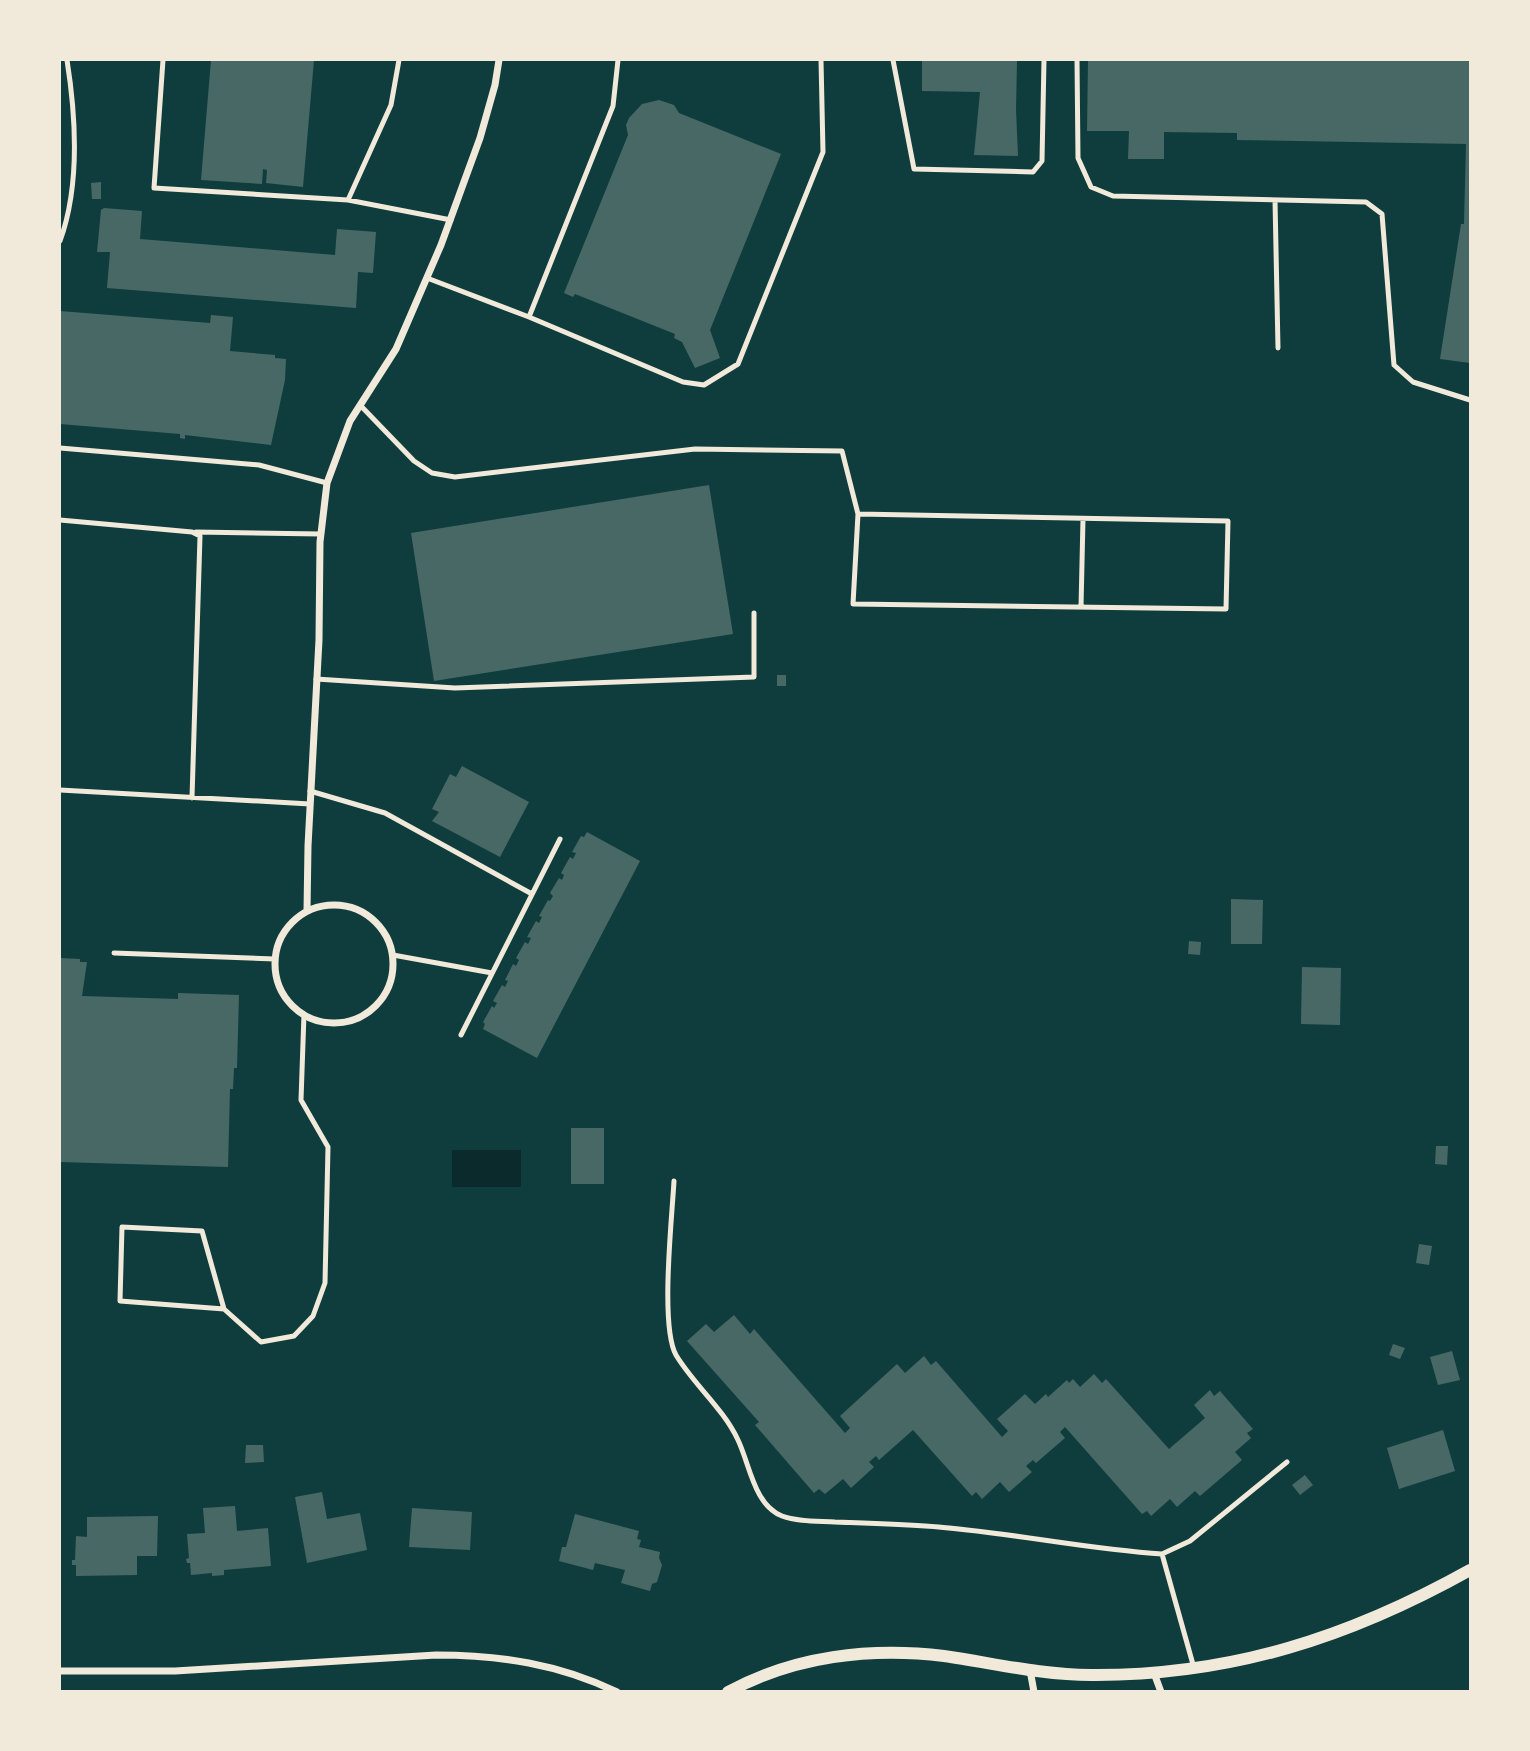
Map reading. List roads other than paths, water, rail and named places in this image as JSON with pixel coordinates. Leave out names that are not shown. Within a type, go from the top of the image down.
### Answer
[{"type":"street","points":[[307,911],[321,534],[327,483],[350,421],[396,349],[451,220],[480,138],[499,60]]},
{"type":"street","points":[[328,905],[351,906],[370,917],[385,934],[393,955],[393,974],[386,992],[375,1007],[359,1017],[340,1023],[322,1021],[304,1014],[287,1000],[277,980],[275,959],[280,939],[291,922],[307,911],[328,905]]},
{"type":"street","points":[[728,1692],[782,1668],[828,1657],[867,1653],[919,1653],[1092,1675],[1194,1668],[1254,1657],[1331,1636],[1390,1611],[1471,1570]]},
{"type":"street","points":[[60,1671],[175,1671],[472,1655],[508,1658],[556,1668],[617,1692]]},
{"type":"street","points":[[1030,1669],[1034,1692]]},
{"type":"street","points":[[1154,1672],[1161,1692]]},
{"type":"lane","points":[[60,241],[72,176],[67,60]]},
{"type":"lane","points":[[163,60],[154,188],[348,200],[451,220]]},
{"type":"lane","points":[[348,200],[391,105],[399,60]]},
{"type":"lane","points":[[529,317],[613,106],[618,60]]},
{"type":"lane","points":[[427,278],[529,317],[684,382],[704,385],[738,365],[823,152],[821,60]]},
{"type":"lane","points":[[892,60],[914,169],[1033,172],[1042,161],[1044,60]]},
{"type":"lane","points":[[1077,60],[1078,158],[1091,187],[1113,196],[1366,202],[1382,214],[1394,365],[1413,382],[1471,400]]},
{"type":"lane","points":[[1275,200],[1278,348]]},
{"type":"lane","points":[[360,405],[414,461],[432,473],[455,477],[695,449],[842,451],[858,514],[853,604],[1226,609],[1228,521],[858,514]]},
{"type":"lane","points":[[60,448],[259,465],[327,483]]},
{"type":"lane","points":[[1081,607],[1083,519]]},
{"type":"lane","points":[[60,520],[192,532],[321,534]]},
{"type":"lane","points":[[192,532],[200,536],[192,798]]},
{"type":"lane","points":[[316,679],[455,688],[754,677],[754,613]]},
{"type":"lane","points":[[60,790],[310,804]]},
{"type":"lane","points":[[310,791],[385,813],[532,894]]},
{"type":"lane","points":[[461,1035],[560,839]]},
{"type":"lane","points":[[114,953],[275,959]]},
{"type":"lane","points":[[393,955],[492,973]]},
{"type":"lane","points":[[224,1309],[120,1301],[122,1227],[202,1231],[224,1309],[261,1342],[294,1336],[313,1316],[325,1283],[328,1147],[301,1100],[304,1014]]},
{"type":"lane","points":[[674,1181],[668,1316],[671,1342],[675,1353],[696,1384],[727,1420],[761,1498],[782,1516],[809,1521],[999,1532],[1130,1552],[1162,1554],[1190,1541],[1287,1462]]},
{"type":"lane","points":[[1162,1554],[1194,1668]]},
{"type":"water","points":[[452,1150],[521,1150],[521,1187],[452,1187]]}]
